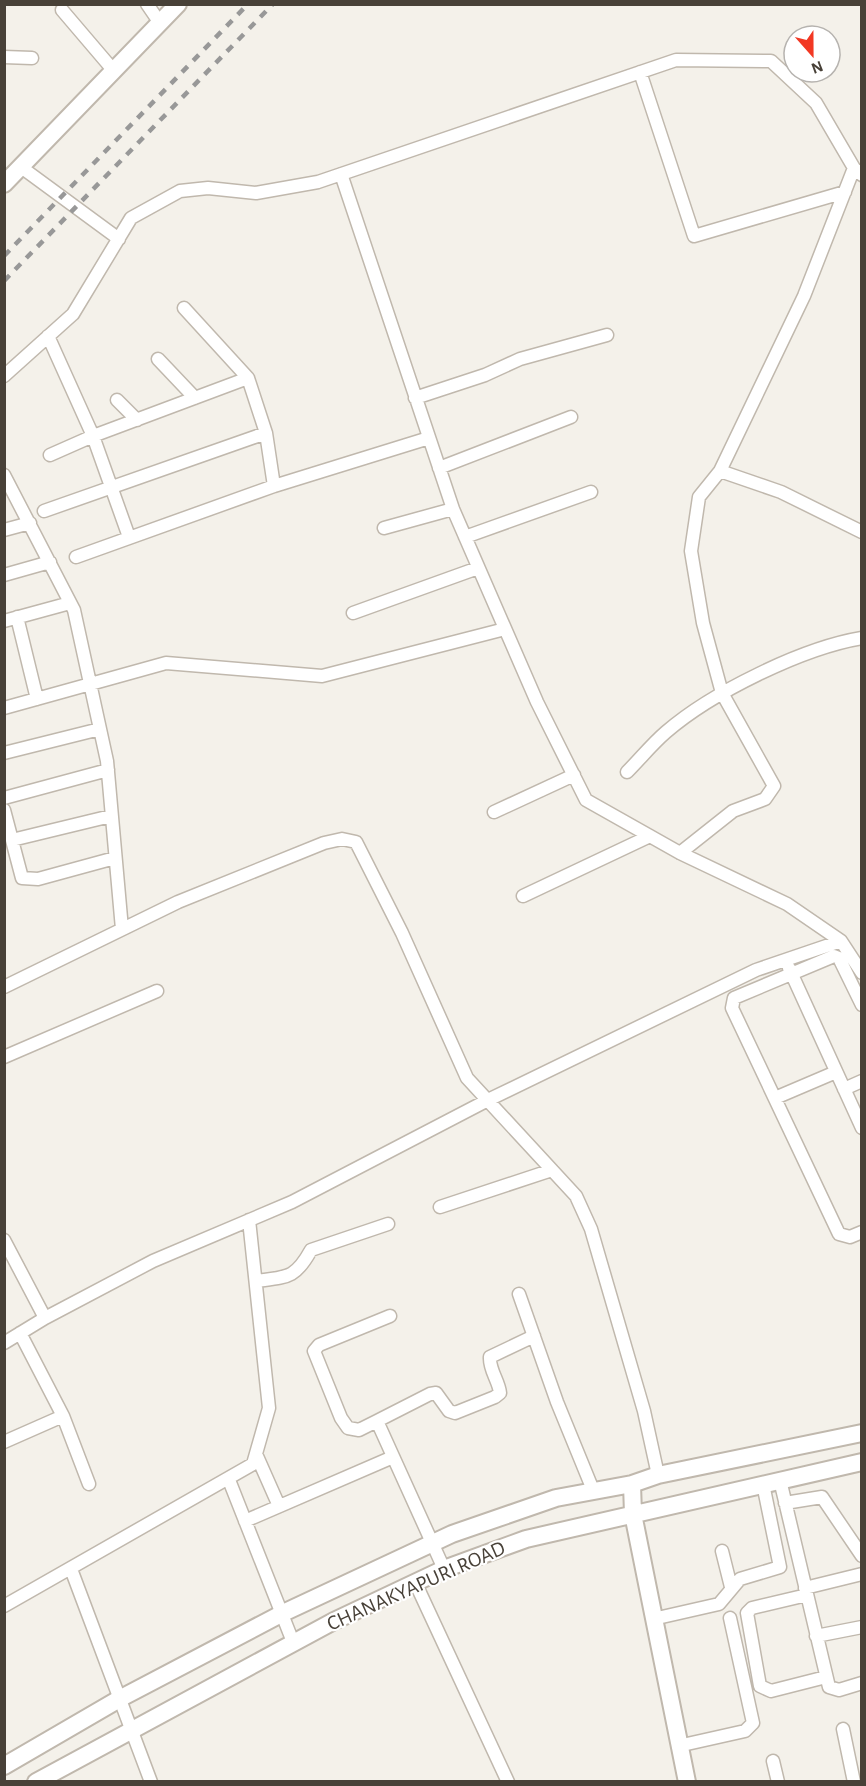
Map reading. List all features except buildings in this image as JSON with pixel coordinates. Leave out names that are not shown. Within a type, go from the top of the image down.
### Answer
[{"type":"street","points":[[147,4],[160,23]]},
{"type":"street","points":[[4,184],[178,4]]},
{"type":"street","points":[[62,10],[114,71]]},
{"type":"street","points":[[4,57],[32,58]]},
{"type":"street","points":[[4,376],[73,314],[131,218],[180,191],[208,188],[256,193],[318,182],[676,60],[771,61],[816,103],[858,172],[845,192],[804,296],[720,471],[699,497],[691,551],[704,622],[722,693],[774,786],[765,799],[733,811],[680,854]]},
{"type":"street","points":[[640,72],[694,236],[845,192]]},
{"type":"street","points":[[21,167],[118,239]]},
{"type":"street","points":[[341,174],[453,509],[537,702],[586,800],[680,854],[787,904],[841,941],[861,973]]},
{"type":"street","points":[[184,308],[248,378],[266,433],[274,486]]},
{"type":"street","points":[[415,398],[485,375],[520,359],[608,334]]},
{"type":"street","points":[[48,336],[93,436],[129,537]]},
{"type":"street","points":[[158,359],[195,398]]},
{"type":"street","points":[[50,455],[93,436],[248,378]]},
{"type":"street","points":[[117,400],[137,420]]},
{"type":"street","points":[[439,468],[572,417]]},
{"type":"street","points":[[44,511],[266,433]]},
{"type":"street","points":[[76,557],[274,486],[429,438]]},
{"type":"street","points":[[720,471],[781,492],[861,532]]},
{"type":"street","points":[[4,475],[70,603],[108,770],[122,929]]},
{"type":"street","points":[[465,537],[591,492]]},
{"type":"street","points":[[384,528],[453,509]]},
{"type":"street","points":[[4,530],[30,523]]},
{"type":"street","points":[[4,575],[50,562]]},
{"type":"street","points":[[353,613],[478,568]]},
{"type":"street","points":[[37,699],[11,619],[70,603]]},
{"type":"street","points":[[4,708],[166,663],[322,676],[505,629]]},
{"type":"street","points":[[627,772],[665,732],[722,693],[802,657],[861,638]]},
{"type":"street","points":[[4,753],[100,729]]},
{"type":"street","points":[[4,798],[108,770]]},
{"type":"street","points":[[494,812],[574,776]]},
{"type":"street","points":[[4,810],[22,878],[28,880],[115,858]]},
{"type":"street","points":[[12,840],[111,816]]},
{"type":"street","points":[[523,896],[650,836]]},
{"type":"street","points":[[4,987],[178,902],[324,843],[342,839],[356,842],[402,933],[467,1078],[576,1196],[591,1228],[644,1410],[658,1475]]},
{"type":"street","points":[[4,1342],[153,1261],[292,1202],[488,1100],[756,970],[841,941]]},
{"type":"street","points":[[861,1005],[838,958],[834,956],[734,998],[732,1003],[839,1234],[850,1238],[861,1232]]},
{"type":"street","points":[[785,960],[861,1128]]},
{"type":"street","points":[[4,1057],[157,991]]},
{"type":"street","points":[[775,1098],[836,1072]]},
{"type":"street","points":[[844,1089],[861,1081]]},
{"type":"street","points":[[440,1207],[552,1170]]},
{"type":"street","points":[[4,1606],[229,1480],[253,1464],[269,1408],[249,1220]]},
{"type":"street","points":[[256,1281],[290,1277],[299,1270],[311,1250],[388,1224]]},
{"type":"street","points":[[4,1240],[45,1318]]},
{"type":"street","points":[[519,1294],[593,1491]]},
{"type":"street","points":[[390,1316],[319,1346],[314,1351],[341,1418],[348,1428],[359,1430],[430,1394],[436,1393],[449,1411],[455,1413],[495,1397],[500,1394],[489,1363],[490,1357],[534,1336]]},
{"type":"street","points":[[20,1333],[63,1416],[89,1484]]},
{"type":"street","points":[[4,1442],[63,1416]]},
{"type":"street","points":[[377,1421],[444,1569]]},
{"type":"street","points":[[4,1766],[121,1698],[283,1613],[432,1543],[556,1498],[632,1484],[658,1475],[861,1433]]},
{"type":"street","points":[[256,1454],[279,1506]]},
{"type":"street","points":[[245,1521],[393,1456]]},
{"type":"street","name":"CHANAKYAPURI ROAD","points":[[36,1782],[293,1642],[444,1569],[526,1539],[861,1462]]},
{"type":"street","points":[[229,1480],[293,1642]]},
{"type":"street","points":[[771,1482],[785,1503],[829,1687],[833,1690],[861,1683]]},
{"type":"street","points":[[653,1619],[719,1604],[740,1579],[780,1567],[771,1482]]},
{"type":"street","points":[[632,1484],[633,1514],[687,1782]]},
{"type":"street","points":[[785,1503],[822,1497],[861,1556]]},
{"type":"street","points":[[722,1551],[731,1587]]},
{"type":"street","points":[[71,1569],[151,1782]]},
{"type":"street","points":[[826,1677],[771,1691],[760,1686],[747,1613],[752,1608],[861,1574]]},
{"type":"street","points":[[415,1582],[508,1782]]},
{"type":"street","points":[[678,1746],[745,1731],[753,1723],[730,1618]]},
{"type":"street","points":[[816,1636],[861,1627]]},
{"type":"street","points":[[843,1729],[854,1782]]},
{"type":"street","points":[[773,1761],[778,1782]]},
{"type":"railway","points":[[4,256],[248,4]]},
{"type":"railway","points":[[4,281],[273,4]]}]
